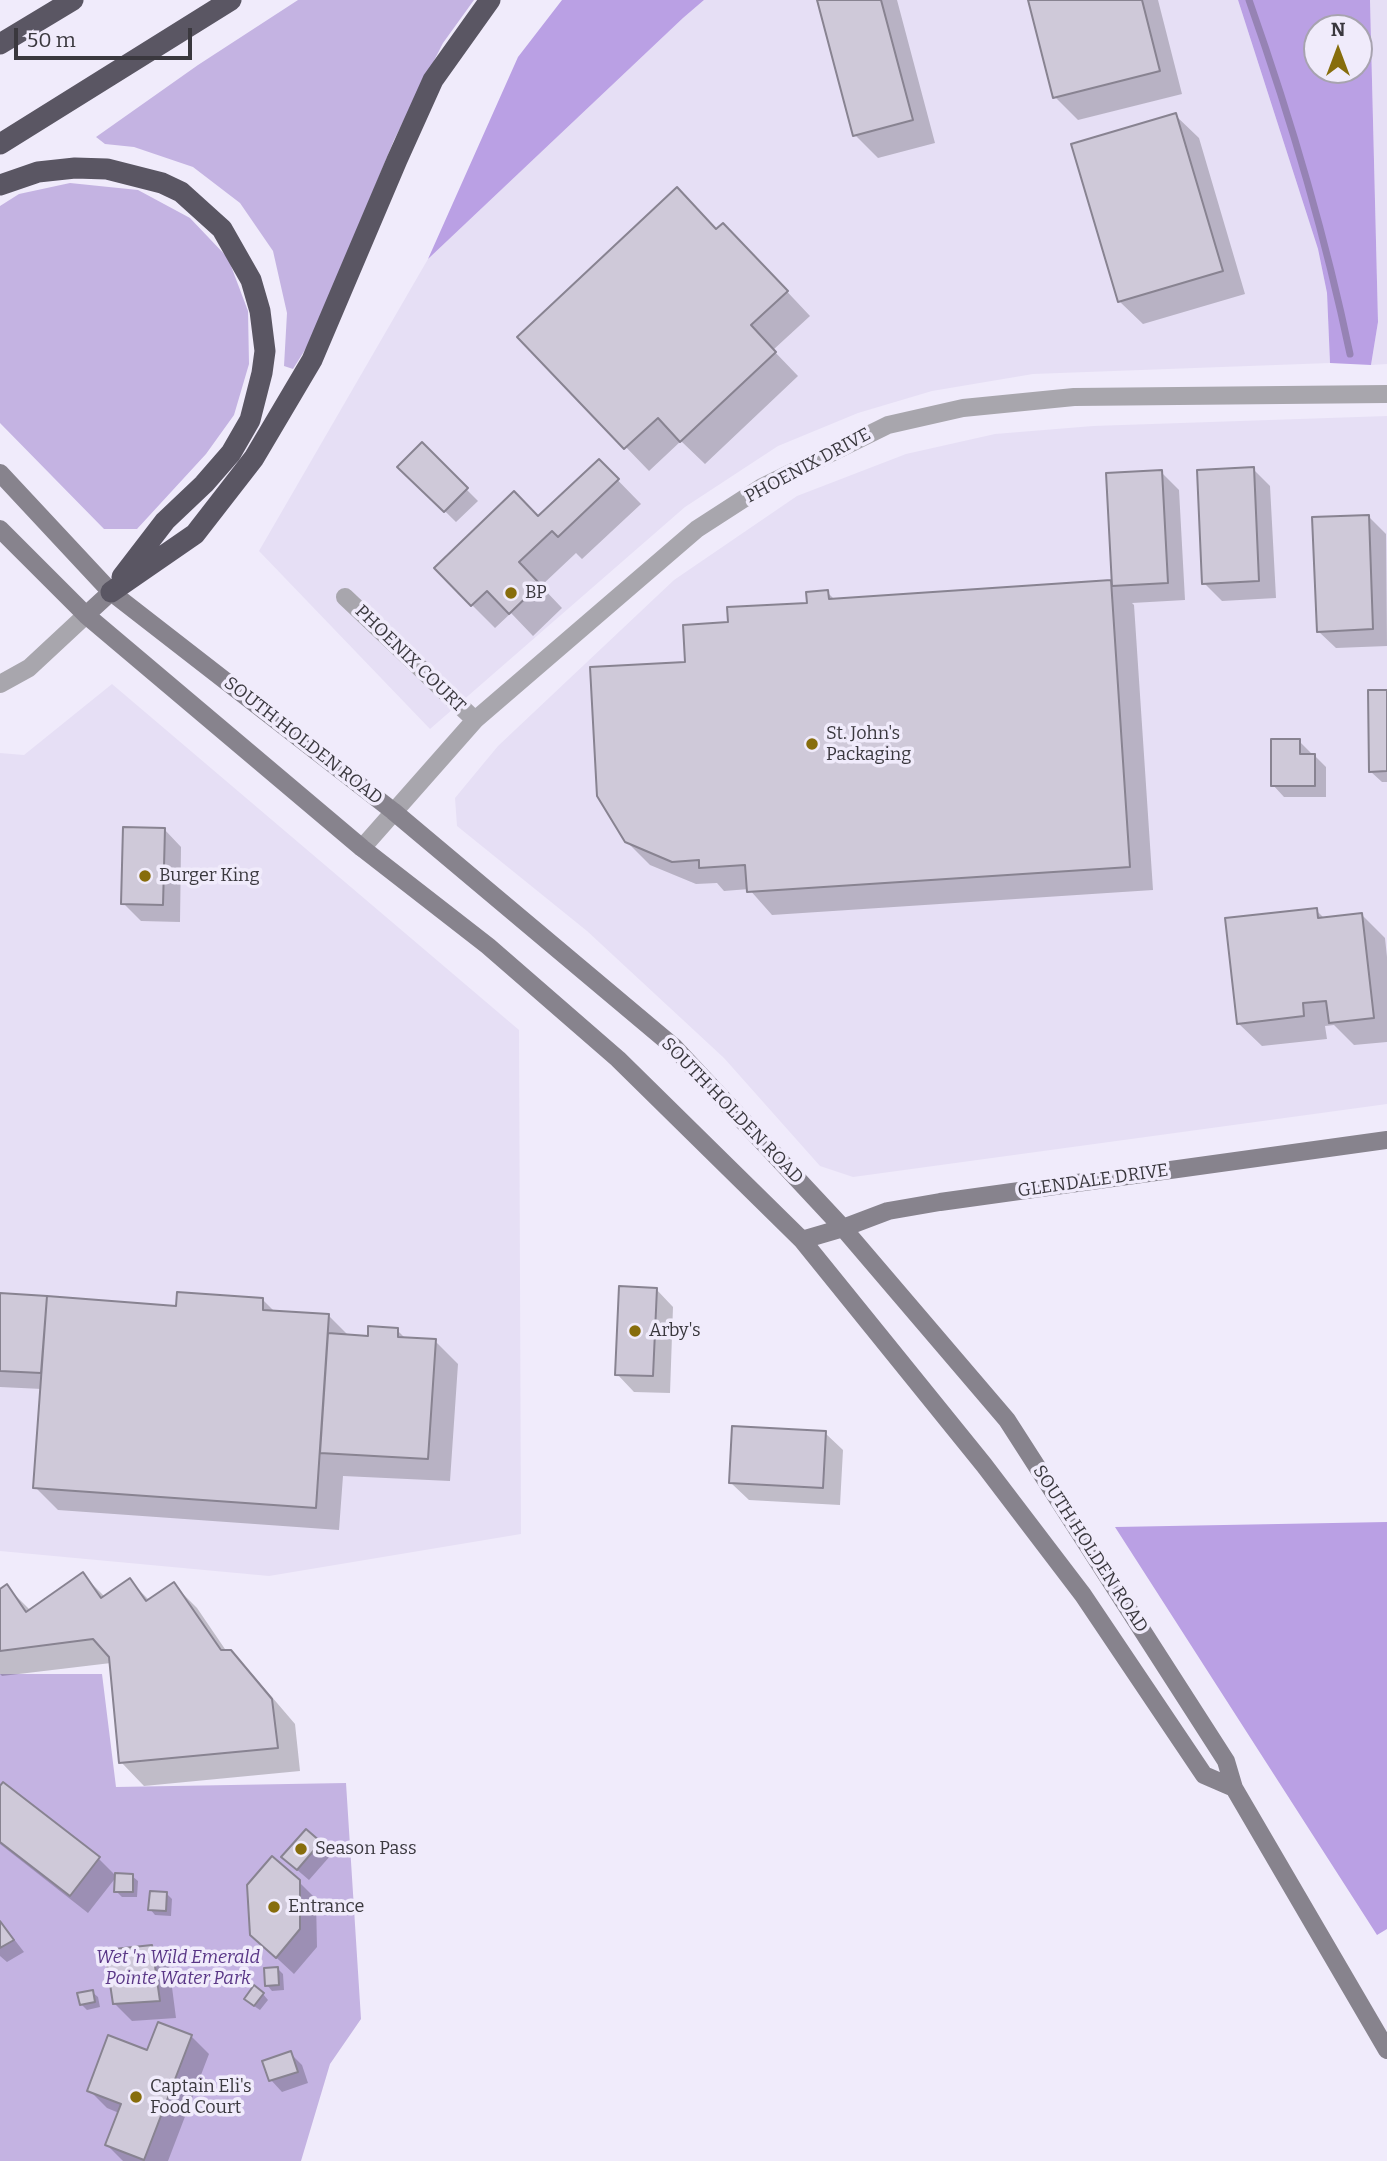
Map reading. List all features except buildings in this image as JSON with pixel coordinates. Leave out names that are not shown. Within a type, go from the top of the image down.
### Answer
[{"type":"highway","points":[[0,44],[74,0]]},
{"type":"highway","points":[[0,144],[231,0]]},
{"type":"highway","points":[[111,592],[195,534],[254,458],[313,360],[391,172],[433,80],[490,0]]},
{"type":"highway","points":[[0,185],[38,172],[75,168],[107,169],[162,183],[181,192],[222,229],[251,280],[260,311],[265,351],[250,420],[231,453],[204,484],[165,521],[111,592]]},
{"type":"street","name":"PHOENIX DRIVE","points":[[362,848],[475,720],[697,529],[762,487],[888,425],[963,408],[1074,397],[1387,394]]},
{"type":"street","name":"SOUTH HOLDEN ROAD","points":[[0,473],[111,592],[393,811],[674,1047],[843,1228],[1007,1420],[1226,1761],[1234,1788],[1387,2050]]},
{"type":"street","name":"SOUTH HOLDEN ROAD","points":[[0,529],[86,615],[362,848],[488,946],[618,1059],[802,1240],[984,1465],[1083,1595],[1204,1775],[1234,1788]]},
{"type":"street","points":[[0,684],[30,668],[111,592]]},
{"type":"street","name":"PHOENIX COURT","points":[[345,597],[475,720]]},
{"type":"street","name":"GLENDALE DRIVE","points":[[802,1240],[888,1211],[940,1202],[1387,1140]]},
{"type":"shaded area","points":[[562,0],[704,0],[428,259],[518,57]]},
{"type":"shaded area","points":[[704,0],[1238,0],[1318,249],[1327,293],[1330,363],[1033,374],[932,391],[858,413],[778,446],[685,507],[430,729],[259,551],[428,259]]},
{"type":"shaded area","points":[[1238,0],[1370,0],[1370,14],[1303,14],[1303,84],[1372,84],[1378,322],[1371,365],[1330,363],[1327,293],[1318,249]]},
{"type":"shaded area","points":[[1370,0],[1387,0],[1387,364],[1371,365],[1378,322],[1373,14],[1370,14]]},
{"type":"shaded area","points":[[1387,416],[1387,1104],[853,1177],[820,1166],[724,1058],[587,931],[457,826],[455,798],[498,746],[674,580],[797,496],[906,454],[995,434],[1093,426]]},
{"type":"shaded area","points":[[112,684],[519,1030],[521,1534],[269,1576],[0,1551],[0,753],[24,755]]},
{"type":"shaded area","points":[[1387,1522],[1387,1929],[1377,1935],[1115,1527]]},
{"type":"green space","points":[[298,0],[474,0],[443,43],[394,140],[313,337],[293,369],[284,366],[287,313],[273,251],[240,203],[193,167],[134,147],[105,144],[96,137],[198,65]]},
{"type":"green space","points":[[70,183],[138,190],[190,218],[228,258],[248,311],[249,364],[234,415],[206,454],[137,529],[104,529],[0,423],[0,206],[19,194]]},
{"type":"green space","name":"Wet 'n Wild Emerald Pointe Water Park","points":[[0,1674],[102,1674],[116,1787],[346,1783],[361,2019],[330,2064],[301,2161],[0,2161]]},
{"type":"waterway","points":[[1249,0],[1306,176],[1350,354]]},
{"type":"place","name":"BP","points":[[511,593]]},
{"type":"place","name":"St. John's Packaging","points":[[812,744]]},
{"type":"place","name":"Burger King","points":[[145,876]]},
{"type":"place","name":"Arby's","points":[[635,1331]]},
{"type":"place","name":"Season Pass","points":[[301,1849]]},
{"type":"place","name":"Entrance","points":[[274,1907]]},
{"type":"place","name":"Captain Eli's Food Court","points":[[136,2097]]}]
